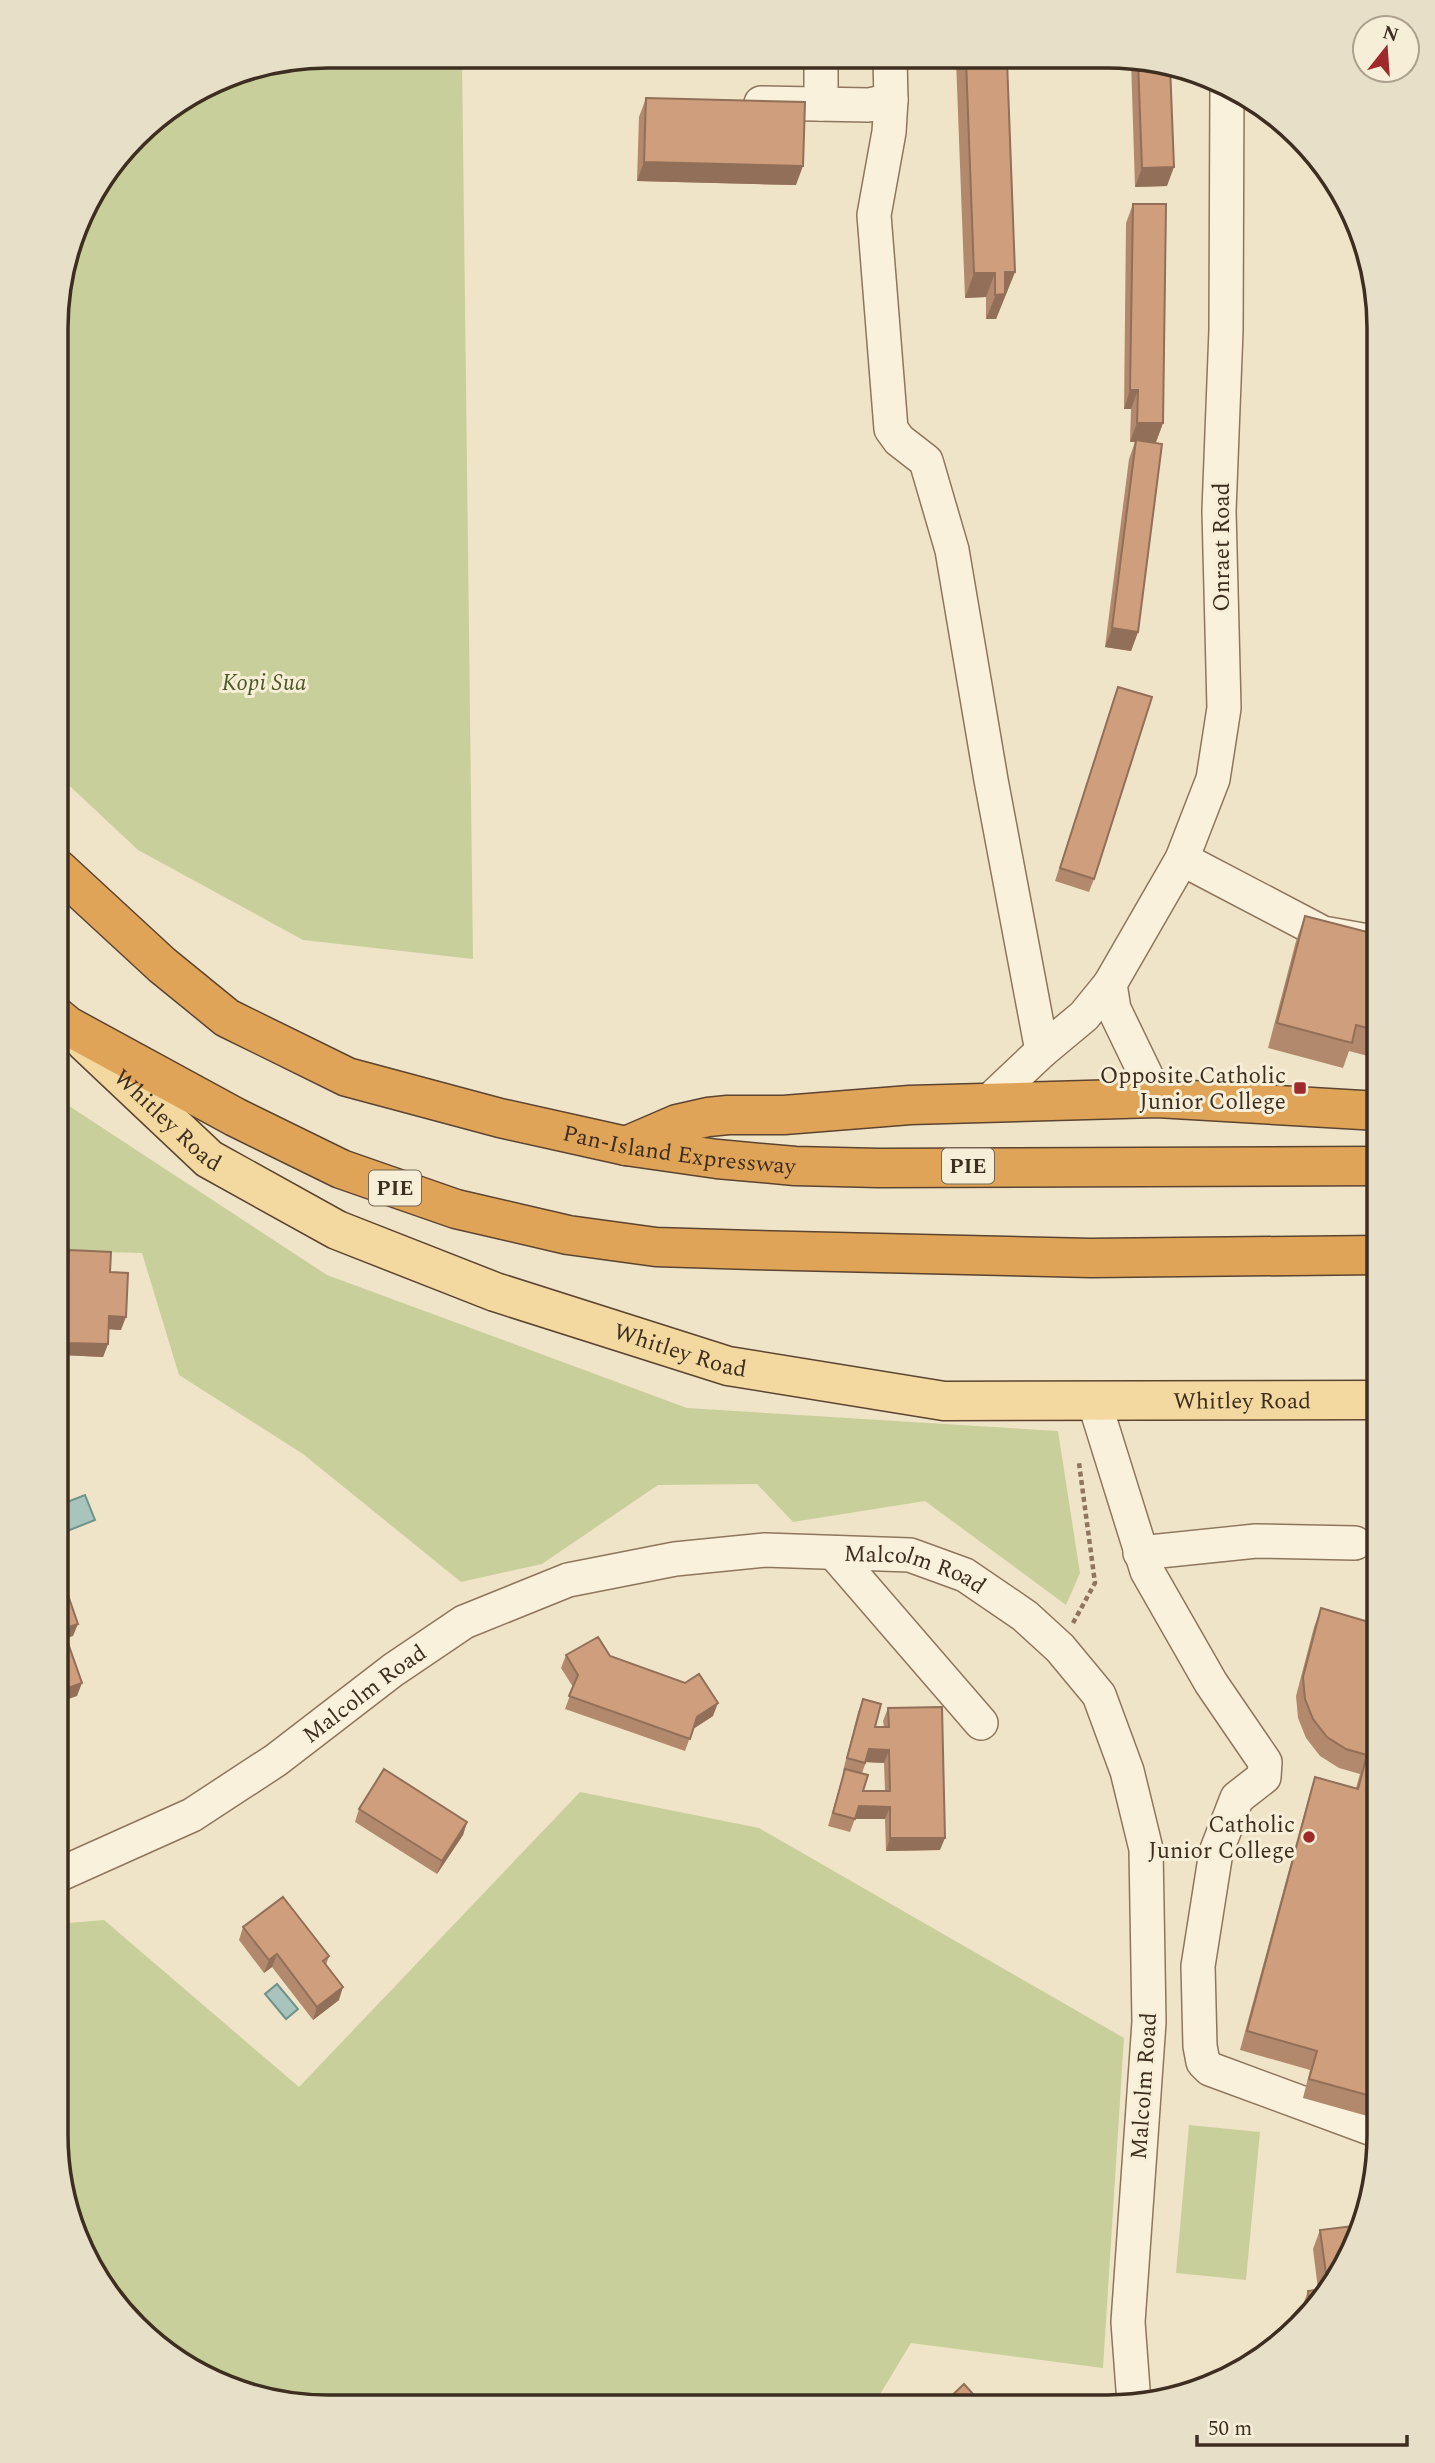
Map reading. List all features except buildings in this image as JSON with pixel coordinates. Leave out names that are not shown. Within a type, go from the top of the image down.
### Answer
[{"type":"highway","name":"Pan-Island Expressway","points":[[68,878],[162,965],[227,1018],[348,1077],[500,1118],[626,1146],[717,1159],[822,1167],[1367,1166]]},
{"type":"highway","name":"PIE","points":[[68,1025],[234,1117],[341,1169],[456,1209],[568,1235],[656,1247],[767,1250],[1091,1258],[1367,1255]]},
{"type":"highway","points":[[626,1146],[677,1124],[708,1117],[774,1116],[910,1105],[1157,1098],[1367,1110]]},
{"type":"main road","name":"Whitley Road","points":[[68,1027],[209,1158],[337,1230],[495,1292],[728,1366],[944,1401],[1367,1400]]},
{"type":"street","points":[[821,68],[821,104]]},
{"type":"street","points":[[890,68],[889,132],[874,215],[891,429],[899,440],[926,461],[951,550],[1042,1051]]},
{"type":"street","name":"Onraet Road","points":[[987,1103],[1084,1016],[1110,984],[1182,859],[1213,779],[1223,721],[1219,511],[1226,320],[1227,98]]},
{"type":"street","points":[[737,103],[869,105],[891,100]]},
{"type":"street","points":[[1182,859],[1323,933],[1367,941]]},
{"type":"street","points":[[1110,984],[1114,1009],[1157,1098]]},
{"type":"street","points":[[1094,1401],[1147,1571],[1211,1684],[1265,1762],[1264,1777],[1244,1792],[1232,1806],[1216,1852],[1198,1966],[1200,2046],[1203,2062],[1210,2070],[1367,2127]]},
{"type":"street","points":[[1140,1553],[1256,1541],[1355,1542]]},
{"type":"street","name":"Malcolm Road","points":[[68,1871],[192,1815],[276,1760],[393,1670],[464,1622],[568,1580],[675,1559],[765,1550],[910,1555],[965,1575],[1025,1616],[1059,1648],[1099,1695],[1127,1771],[1146,1849],[1149,2022],[1128,2322],[1133,2393]]},
{"type":"street","points":[[834,1553],[981,1723]]},
{"type":"path","points":[[1059,1648],[1095,1583],[1078,1453]]},
{"type":"green space","name":"Kopi Sua","points":[[462,68],[473,959],[303,940],[138,850],[68,784],[68,328],[73,277],[88,229],[112,184],[144,144],[184,112],[229,88],[294,70]]},
{"type":"green space","points":[[68,1105],[327,1275],[687,1408],[1058,1431],[1080,1573],[1066,1605],[925,1501],[793,1522],[757,1484],[658,1485],[542,1564],[461,1582],[303,1454],[179,1375],[142,1253],[68,1251]]},
{"type":"green space","points":[[580,1792],[759,1828],[1124,2038],[1103,2368],[911,2343],[880,2395],[328,2395],[294,2393],[244,2381],[198,2360],[144,2319],[103,2265],[82,2219],[70,2169],[68,2135],[68,1923],[104,1920],[299,2087]]},
{"type":"green space","points":[[1189,2125],[1260,2132],[1246,2280],[1176,2273]]},
{"type":"water","points":[[85,1495],[95,1520],[68,1531],[68,1502]]},
{"type":"water","points":[[277,1984],[298,2009],[286,2019],[265,1994]]},
{"type":"place","name":"Opposite Catholic Junior College","points":[[1300,1088]]},
{"type":"place","name":"Catholic Junior College","points":[[1309,1837]]}]
